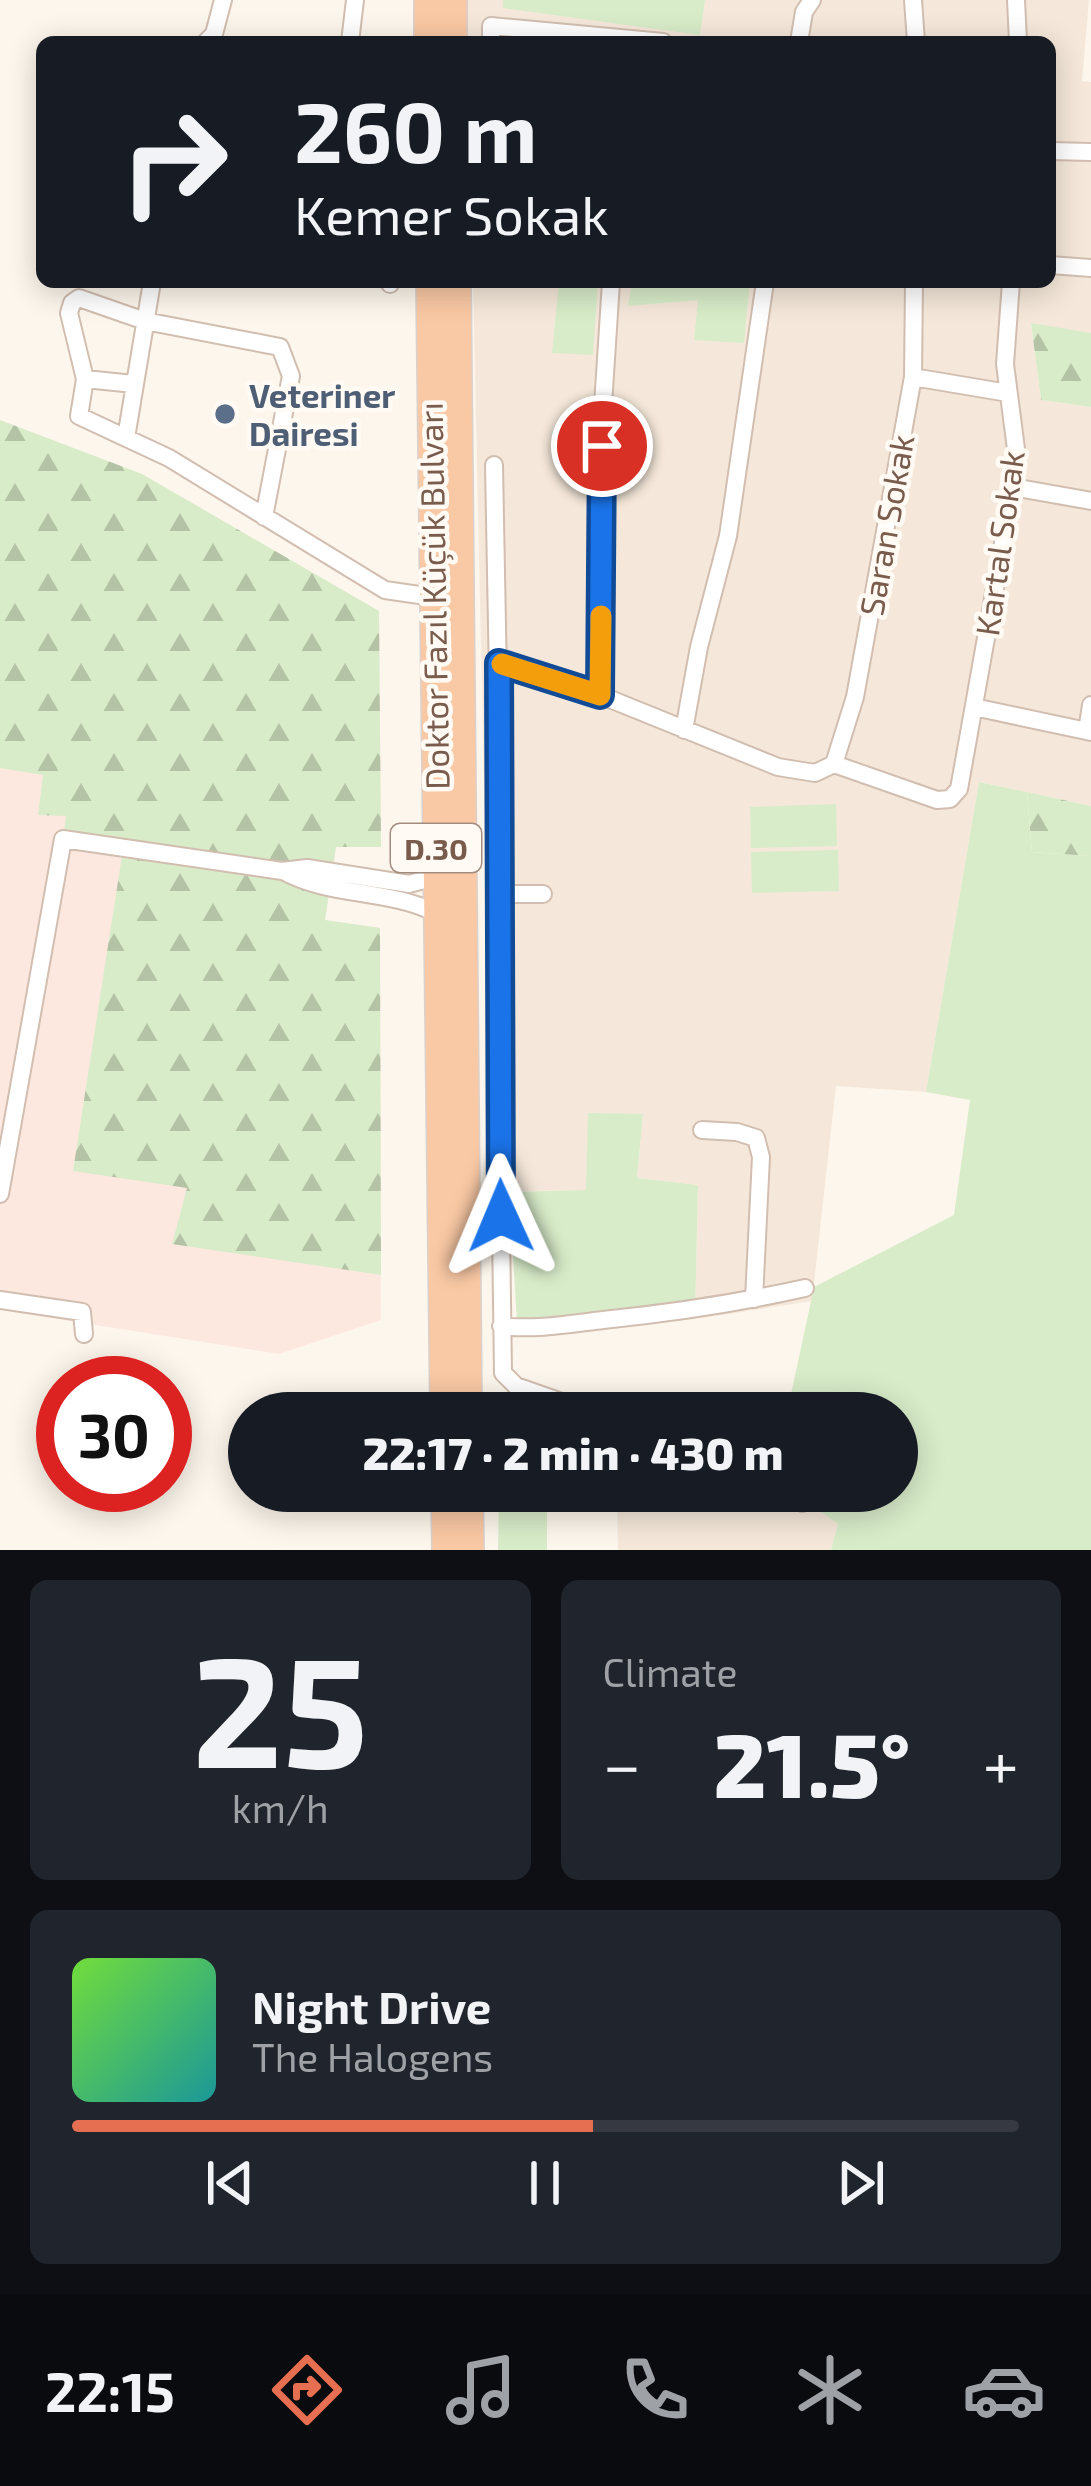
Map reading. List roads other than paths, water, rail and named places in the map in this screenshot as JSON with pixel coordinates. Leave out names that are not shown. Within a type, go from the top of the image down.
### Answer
[{"type":"highway","points":[[428,0],[428,36]]},
{"type":"highway","points":[[452,0],[453,36]]},
{"type":"highway","name":"Doktor Fazıl Küçük Bulvarı","points":[[430,288],[443,1392]]},
{"type":"highway","name":"Doktor Fazıl Küçük Bulvarı","points":[[457,288],[468,1392]]},
{"type":"highway","points":[[445,1512],[446,1550]]},
{"type":"highway","points":[[469,1512],[470,1550]]},
{"type":"street","points":[[212,36],[223,0]]},
{"type":"street","points":[[800,36],[804,12],[812,0]]},
{"type":"street","points":[[913,0],[916,36]]},
{"type":"street","points":[[1016,0],[1018,36]]},
{"type":"street","points":[[351,36],[360,1]]},
{"type":"street","points":[[491,34],[534,36]]},
{"type":"street","points":[[1056,151],[1091,152]]},
{"type":"street","points":[[1056,265],[1091,268]]},
{"type":"street","points":[[126,438],[151,288]]},
{"type":"street","points":[[600,695],[603,405],[611,288]]},
{"type":"street","points":[[684,730],[699,646],[728,536],[764,288]]},
{"type":"street","name":"Saran Sokak","points":[[834,764],[855,697],[913,377],[914,288]]},
{"type":"street","name":"Kartal Sokak","points":[[834,764],[937,800],[950,800],[958,788],[1013,487],[1016,449],[1005,364],[1011,288]]},
{"type":"street","points":[[264,517],[291,376],[280,346],[145,321],[79,298],[72,303],[69,313],[85,379],[79,416],[169,458],[264,517],[385,590],[433,597]]},
{"type":"street","points":[[913,377],[1008,393]]},
{"type":"street","points":[[85,379],[134,384]]},
{"type":"street","points":[[494,465],[502,840],[503,1373],[508,1380],[539,1392]]},
{"type":"street","points":[[1013,487],[1091,500]]},
{"type":"street","points":[[499,663],[600,695],[778,767],[815,773],[834,764]]},
{"type":"street","points":[[974,707],[1089,732],[1091,705]]},
{"type":"street","points":[[0,1195],[63,839],[409,884],[424,880],[436,866]]},
{"type":"street","points":[[462,842],[502,840]]},
{"type":"street","points":[[282,871],[302,882],[419,904],[436,913]]},
{"type":"street","points":[[502,894],[543,894]]},
{"type":"street","points":[[702,1130],[756,1138],[761,1157],[754,1299]]},
{"type":"street","points":[[466,1290],[501,1277]]},
{"type":"street","points":[[501,1325],[526,1329],[805,1288]]},
{"type":"street","points":[[0,1300],[82,1312],[84,1334]]},
{"type":"place","name":"Veteriner Dairesi","points":[[225,414]]}]
